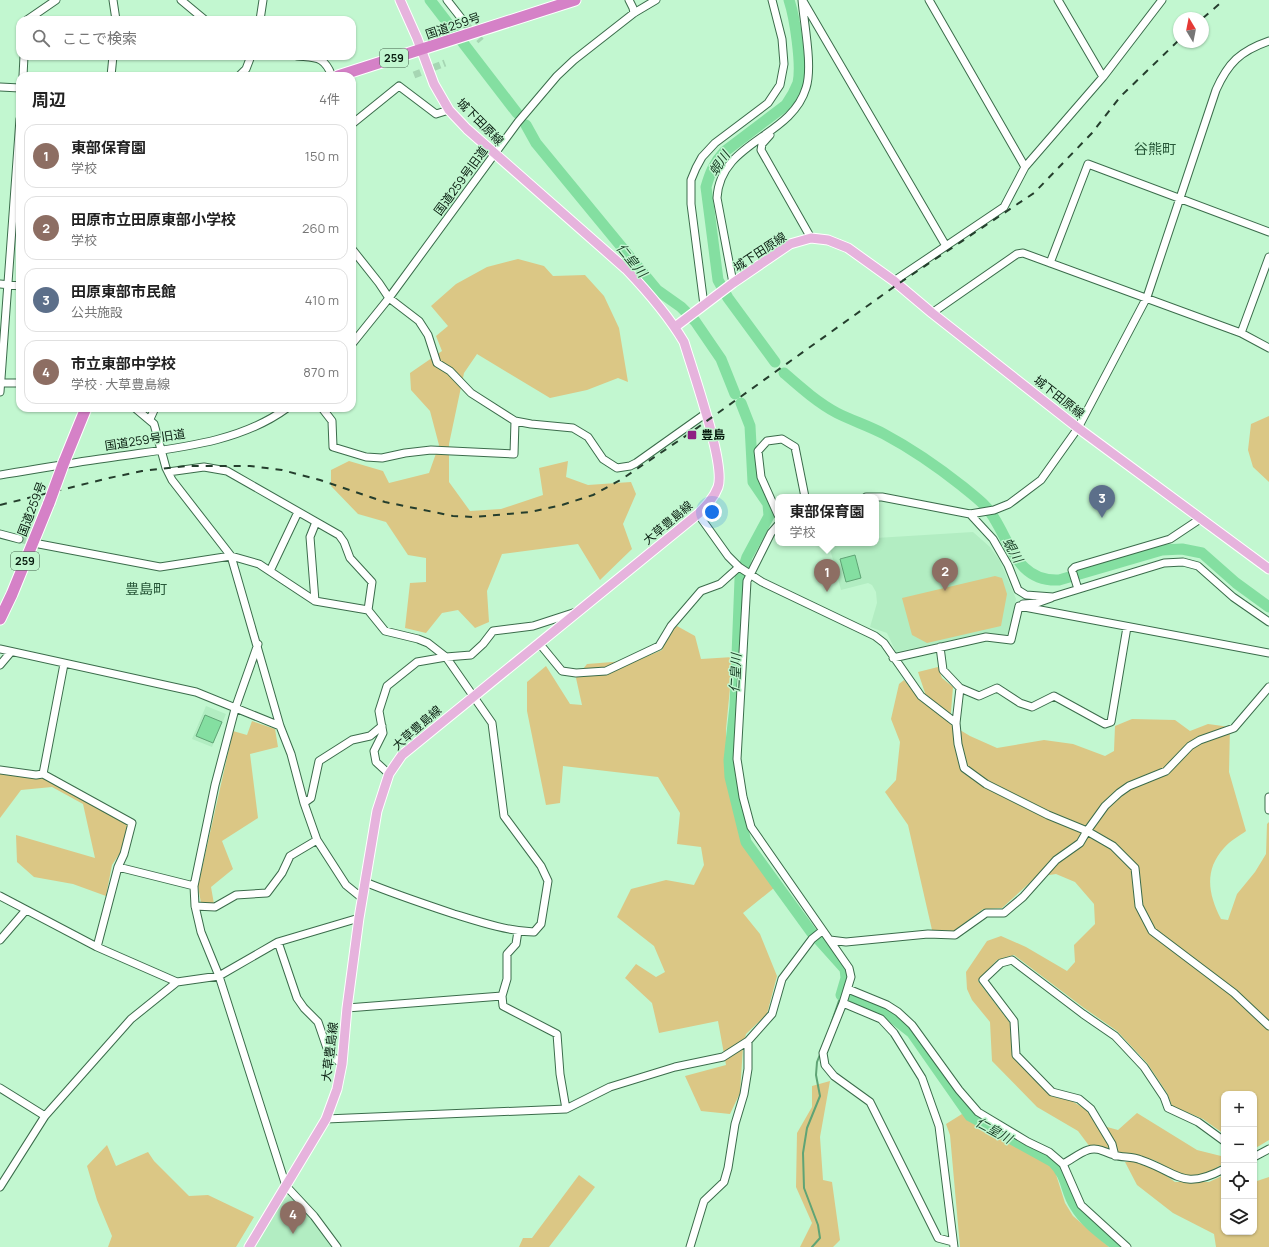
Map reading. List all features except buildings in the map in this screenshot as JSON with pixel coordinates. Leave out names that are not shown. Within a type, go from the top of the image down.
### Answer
[{"type":"highway","name":"国道259号","points":[[351,72],[449,40],[466,29],[575,0]]},
{"type":"highway","name":"国道259号","points":[[0,619],[12,594],[84,412]]},
{"type":"main road","name":"城下田原線","points":[[400,0],[422,50],[434,84],[449,110],[467,129],[626,269],[678,324],[790,244],[811,238],[828,240],[848,248],[894,281],[932,313],[1078,428],[1269,569]]},
{"type":"main road","name":"大草豊島線","points":[[249,1247],[326,1119],[337,1090],[342,1064],[347,1008],[362,898],[377,811],[389,774],[402,755],[474,695],[581,611],[698,514],[709,503],[718,487],[720,475],[717,455],[678,324]]},
{"type":"street","points":[[33,16],[56,0]]},
{"type":"street","points":[[113,0],[115,16]]},
{"type":"street","points":[[181,0],[200,16]]},
{"type":"street","points":[[261,16],[263,0]]},
{"type":"street","points":[[447,0],[466,29]]},
{"type":"street","points":[[629,0],[634,8],[634,13]]},
{"type":"street","name":"国道259号旧道","points":[[356,339],[389,298],[495,154],[557,76],[574,60],[634,13],[656,0]]},
{"type":"street","points":[[704,305],[691,204],[691,180],[702,157],[715,143],[768,103],[780,85],[784,64],[782,39],[772,0]]},
{"type":"street","points":[[802,0],[809,71],[807,88],[799,105],[762,144],[761,150],[811,238]]},
{"type":"street","points":[[802,0],[946,246]]},
{"type":"street","points":[[929,0],[1025,168]]},
{"type":"street","points":[[1058,0],[1103,77]]},
{"type":"street","points":[[894,281],[1004,207],[1025,168],[1103,77],[1162,0]]},
{"type":"street","points":[[879,497],[970,514],[994,510],[1009,504],[1041,480],[1078,428],[1147,297],[1216,90],[1224,72],[1240,55],[1269,41]]},
{"type":"street","points":[[23,72],[24,60]]},
{"type":"street","points":[[112,72],[113,60]]},
{"type":"street","points":[[243,72],[246,69],[249,60]]},
{"type":"street","points":[[322,60],[327,64],[330,72]]},
{"type":"street","points":[[356,121],[399,86],[436,114],[449,110]]},
{"type":"street","points":[[0,87],[16,88]]},
{"type":"street","points":[[733,284],[717,198],[718,186],[723,173],[731,162],[777,127]]},
{"type":"street","points":[[1050,263],[1088,164],[1269,232]]},
{"type":"street","points":[[0,392],[16,179]]},
{"type":"street","points":[[932,313],[1017,254],[1023,253],[1147,297],[1241,333],[1269,348]]},
{"type":"street","points":[[356,254],[389,298],[420,321],[428,335],[437,363],[450,371],[471,394],[515,421],[573,428],[588,437],[603,458],[617,468],[630,466],[636,463],[705,414]]},
{"type":"street","points":[[1241,333],[1269,257]]},
{"type":"street","points":[[0,284],[16,286]]},
{"type":"street","points":[[1,383],[16,384]]},
{"type":"street","points":[[140,412],[154,424],[168,472],[172,480],[232,556],[280,726],[291,754],[316,840],[346,885],[362,898]]},
{"type":"street","points":[[150,419],[153,412]]},
{"type":"street","name":"国道259号旧道","points":[[0,475],[161,450],[243,432],[257,427],[281,412]]},
{"type":"street","points":[[325,412],[332,421],[333,447],[366,457],[382,458],[405,453],[432,450],[514,454],[515,421]]},
{"type":"street","points":[[775,508],[761,477],[758,451],[767,441],[782,439],[795,447],[804,494]]},
{"type":"street","points":[[168,472],[204,467],[227,471],[339,535],[344,542],[350,558],[372,582],[368,610]]},
{"type":"street","points":[[270,571],[298,512]]},
{"type":"street","points":[[698,514],[728,556],[739,567],[762,582],[875,636],[884,644],[921,696],[956,723]]},
{"type":"street","points":[[970,514],[993,539],[1008,565],[1018,590],[1026,595],[1053,597]]},
{"type":"street","points":[[1078,589],[1072,570],[1075,567],[1170,539],[1200,519]]},
{"type":"street","points":[[315,601],[310,538],[316,522]]},
{"type":"street","points":[[775,528],[771,533],[747,581],[737,758],[743,797],[751,827],[849,968],[851,977],[848,989],[823,1053],[825,1065],[834,1076],[870,1102],[938,1238],[954,1245]]},
{"type":"street","points":[[0,534],[19,539]]},
{"type":"street","points":[[39,544],[160,567],[232,556],[259,564],[315,601],[368,610],[385,631],[418,638],[428,643],[446,657],[474,695],[492,723],[504,816],[541,866],[548,882],[541,924],[534,932],[518,931],[484,924],[402,898],[365,882]]},
{"type":"street","points":[[1019,606],[1037,603],[1164,563],[1183,562],[1198,566],[1233,597],[1269,622]]},
{"type":"street","points":[[539,643],[562,671],[576,673],[606,671],[659,646],[671,626],[701,590],[720,584],[739,567]]},
{"type":"street","points":[[1019,606],[1269,653]]},
{"type":"street","points":[[891,655],[940,647],[986,637],[1011,640],[1019,606]]},
{"type":"street","points":[[389,774],[376,762],[374,751],[383,733],[379,711],[387,686],[417,662],[446,657],[471,655],[483,644],[493,631],[533,626],[562,615],[581,611]]},
{"type":"street","points":[[940,647],[944,670],[960,688],[979,696],[997,688],[1020,703],[1032,707],[1054,696],[1105,724],[1111,722],[1127,627]]},
{"type":"street","points":[[258,644],[235,709],[215,785],[194,886],[195,906],[201,932],[219,976],[286,1186],[314,1216],[337,1247]]},
{"type":"street","points":[[0,649],[196,692],[280,726]]},
{"type":"street","points":[[0,665],[11,652]]},
{"type":"street","points":[[43,774],[64,664]]},
{"type":"street","points":[[830,940],[846,942],[928,934],[955,935],[986,913],[1004,912],[1023,897],[1056,860],[1080,843],[1105,806],[1119,793],[1129,786],[1166,771],[1190,746],[1200,740],[1234,728],[1269,687]]},
{"type":"street","points":[[960,688],[956,723],[958,744],[964,768],[986,784],[1048,816],[1087,831],[1113,846],[1135,868],[1139,906],[1152,931],[1234,993],[1269,1026]]},
{"type":"street","points":[[304,803],[311,798],[319,761],[352,740],[370,736],[382,726]]},
{"type":"street","points":[[0,770],[36,775],[43,774],[132,822],[124,854],[118,867],[97,947]]},
{"type":"street","points":[[1269,797],[1269,810]]},
{"type":"street","points":[[195,906],[215,907],[236,895],[268,893],[282,873],[290,856],[316,840]]},
{"type":"street","points":[[118,867],[194,886]]},
{"type":"street","points":[[0,896],[97,947],[177,982]]},
{"type":"street","points":[[0,940],[26,910]]},
{"type":"street","points":[[0,1187],[45,1116],[132,1019],[177,982],[219,976],[278,942],[359,918]]},
{"type":"street","points":[[518,931],[516,944],[507,954],[507,979],[502,996],[503,1006],[557,1034],[560,1074],[566,1109]]},
{"type":"street","points":[[326,1119],[566,1109],[610,1087],[675,1067],[723,1057],[748,1041],[772,1014],[782,979],[812,939],[822,931]]},
{"type":"street","points":[[278,942],[297,998],[304,1008],[318,1022],[329,1054],[342,1064]]},
{"type":"street","points":[[1115,1156],[1112,1144],[1091,1109],[1079,1100],[1052,1092],[1016,1055],[1014,1021],[983,980],[1001,963],[1012,960],[1082,1014],[1115,1036],[1144,1067],[1164,1097],[1168,1108],[1198,1122],[1221,1139]]},
{"type":"street","points":[[848,989],[887,1005],[898,1012],[912,1025],[959,1090],[978,1112],[1028,1142],[1049,1152],[1063,1164],[1080,1205],[1127,1247]]},
{"type":"street","points":[[347,1008],[502,996]]},
{"type":"street","points":[[843,1003],[881,1019],[894,1033],[922,1078],[939,1126],[954,1245]]},
{"type":"street","points":[[690,1247],[704,1201],[724,1182],[728,1168],[748,1069],[748,1041]]},
{"type":"street","points":[[0,1088],[45,1116]]},
{"type":"street","points":[[1063,1164],[1087,1150],[1100,1149],[1115,1156],[1137,1158],[1156,1164],[1175,1176],[1189,1180],[1208,1177],[1221,1170]]},
{"type":"street","points":[[1257,1155],[1269,1149]]},
{"type":"shaded area","points":[[518,259],[544,266],[553,276],[585,275],[604,296],[619,328],[628,382],[618,378],[587,390],[550,398],[477,354],[464,373],[449,444],[449,482],[470,511],[501,509],[543,495],[539,468],[568,461],[566,477],[588,485],[631,482],[636,494],[623,524],[632,549],[600,580],[578,544],[502,554],[487,591],[489,622],[475,628],[458,610],[442,613],[426,633],[405,628],[410,583],[426,582],[426,558],[408,555],[386,522],[358,514],[331,486],[331,470],[349,461],[383,471],[389,483],[429,473],[439,445],[430,411],[411,390],[410,373],[442,351],[436,336],[448,326],[431,306],[456,284],[487,267]]},
{"type":"shaded area","points":[[1269,416],[1269,482],[1253,467],[1248,450],[1251,424]]},
{"type":"shaded area","points":[[973,532],[990,547],[1000,561],[1016,599],[1009,633],[1006,635],[984,633],[896,652],[887,633],[870,627],[877,603],[876,592],[872,585],[868,583],[841,590],[830,549],[830,546],[879,546],[879,538]]},
{"type":"shaded area","points":[[855,555],[861,578],[846,582],[840,559]]},
{"type":"shaded area","points":[[995,576],[1002,578],[1007,594],[1001,626],[927,643],[912,635],[902,598]]},
{"type":"shaded area","points":[[677,626],[695,636],[701,659],[733,657],[726,729],[726,777],[742,842],[774,888],[743,913],[760,934],[777,976],[767,1014],[746,1034],[743,1047],[740,1093],[730,1114],[701,1111],[685,1076],[726,1065],[718,1021],[659,1033],[652,1003],[625,978],[636,964],[656,977],[665,972],[654,946],[617,917],[631,889],[666,880],[694,885],[704,865],[701,847],[677,844],[680,813],[658,777],[563,766],[560,803],[546,805],[527,711],[527,682],[546,666],[570,704],[582,705],[576,678],[587,664],[638,660],[662,650],[668,635]]},
{"type":"shaded area","points":[[938,667],[942,678],[953,687],[950,724],[970,736],[997,748],[1044,740],[1073,744],[1105,756],[1114,751],[1115,726],[1132,719],[1175,720],[1190,731],[1208,724],[1230,727],[1229,772],[1246,831],[1229,843],[1218,856],[1213,865],[1210,882],[1213,900],[1221,919],[1228,920],[1237,894],[1255,872],[1266,854],[1267,824],[1269,822],[1269,1140],[1257,1147],[1257,1091],[1221,1091],[1221,1132],[1203,1119],[1172,1106],[1167,1093],[1147,1063],[1117,1031],[1014,955],[997,960],[978,981],[1010,1023],[1012,1054],[1051,1096],[1072,1101],[1085,1109],[1107,1127],[1118,1130],[1137,1113],[1197,1150],[1221,1156],[1221,1165],[1206,1173],[1188,1176],[1181,1175],[1156,1161],[1147,1158],[1115,1152],[1099,1146],[1090,1147],[1078,1131],[1037,1107],[992,1061],[990,1022],[972,1000],[967,989],[966,972],[987,941],[1001,936],[1026,947],[1067,971],[1075,962],[1074,945],[1095,924],[1094,904],[1075,882],[1056,874],[1036,877],[1002,908],[983,909],[954,931],[932,930],[908,825],[885,792],[896,780],[900,742],[891,719],[899,684],[904,680],[921,701],[925,693],[918,672]]},
{"type":"shaded area","points":[[206,706],[226,714],[212,747],[192,739]]},
{"type":"shaded area","points":[[205,715],[222,722],[213,743],[196,736]]},
{"type":"shaded area","points":[[252,721],[275,729],[278,747],[250,754],[258,818],[222,841],[233,869],[211,887],[214,904],[201,903],[198,886],[233,731],[247,735]]},
{"type":"shaded area","points":[[0,772],[37,779],[45,778],[128,824],[120,853],[112,865],[106,896],[73,884],[34,877],[17,862],[16,835],[95,858],[83,804],[52,787],[21,790],[0,818]]},
{"type":"shaded area","points":[[830,1081],[820,1137],[823,1180],[832,1182],[840,1240],[833,1247],[800,1247],[812,1223],[796,1187],[797,1133],[812,1107],[812,1086]]},
{"type":"shaded area","points":[[962,1114],[1054,1168],[1065,1203],[1073,1216],[1109,1247],[960,1247],[950,1135],[946,1124]]},
{"type":"shaded area","points":[[107,1145],[116,1166],[148,1152],[154,1161],[189,1196],[208,1195],[254,1217],[236,1247],[108,1247],[112,1236],[97,1200],[87,1166]]},
{"type":"shaded area","points":[[1125,1162],[1135,1162],[1154,1167],[1175,1182],[1209,1182],[1221,1176],[1221,1235],[1257,1235],[1257,1181],[1269,1177],[1269,1247],[1216,1247],[1214,1234],[1173,1213],[1137,1185]]},
{"type":"shaded area","points":[[579,1175],[595,1187],[549,1247],[519,1247],[523,1238],[532,1238]]},
{"type":"shaded area","points":[[289,1196],[313,1220],[332,1247],[255,1247],[283,1199]]},
{"type":"waterway","name":"仁皇川","points":[[430,0],[517,113]]},
{"type":"waterway","name":"蜆川","points":[[775,362],[728,298],[718,280],[706,187],[713,168],[724,152],[786,105],[796,89],[798,83],[799,65],[796,29],[789,0]]},
{"type":"waterway","name":"仁皇川","points":[[526,125],[536,143],[657,290],[681,307],[695,321],[721,359],[735,394]]},
{"type":"waterway","name":"蜆川","points":[[784,373],[830,409],[894,440],[924,458],[962,486],[988,509],[1018,561],[1034,575],[1045,579],[1059,580],[1162,550],[1182,549],[1202,553],[1236,583],[1269,607]]},
{"type":"waterway","name":"仁皇川","points":[[741,403],[750,426],[753,482],[768,504],[769,516],[747,557],[740,579],[735,706],[729,760],[730,777],[746,842],[812,933]]},
{"type":"waterway","name":"仁皇川","points":[[819,940],[845,969],[846,978],[841,995]]},
{"type":"waterway","points":[[831,1024],[841,995]]},
{"type":"waterway","name":"仁皇川","points":[[850,998],[888,1014],[912,1033],[970,1116],[1053,1162],[1061,1173],[1069,1195],[1079,1212],[1095,1228],[1118,1247]]},
{"type":"waterway","points":[[812,1247],[820,1238],[818,1225],[804,1188],[803,1153],[807,1128],[820,1096],[816,1075],[817,1062],[821,1052]]},
{"type":"tunnel","points":[[465,23],[481,41]]},
{"type":"tunnel","points":[[414,75],[445,63]]},
{"type":"tunnel","points":[[19,539],[36,543]]},
{"type":"railway","points":[[1209,13],[1224,0]]},
{"type":"railway","points":[[0,505],[142,471],[186,466],[250,466],[282,470],[320,480],[385,502],[453,516],[474,517],[530,512],[562,505],[593,495],[622,479],[690,433],[898,284],[1034,193],[1092,133],[1120,97],[1173,46]]},
{"type":"place","name":"豊島","points":[[692,435]]},
{"type":"place","name":"田原東部市民館","points":[[1102,518]]},
{"type":"place","name":"田原市立田原東部小学校","points":[[945,591]]},
{"type":"place","name":"東部保育園","points":[[827,592]]},
{"type":"place","name":"市立東部中学校","points":[[293,1234]]},
{"type":"district","name":"谷熊町","points":[[1155,149]]},
{"type":"district","name":"豊島町","points":[[146,589]]}]
